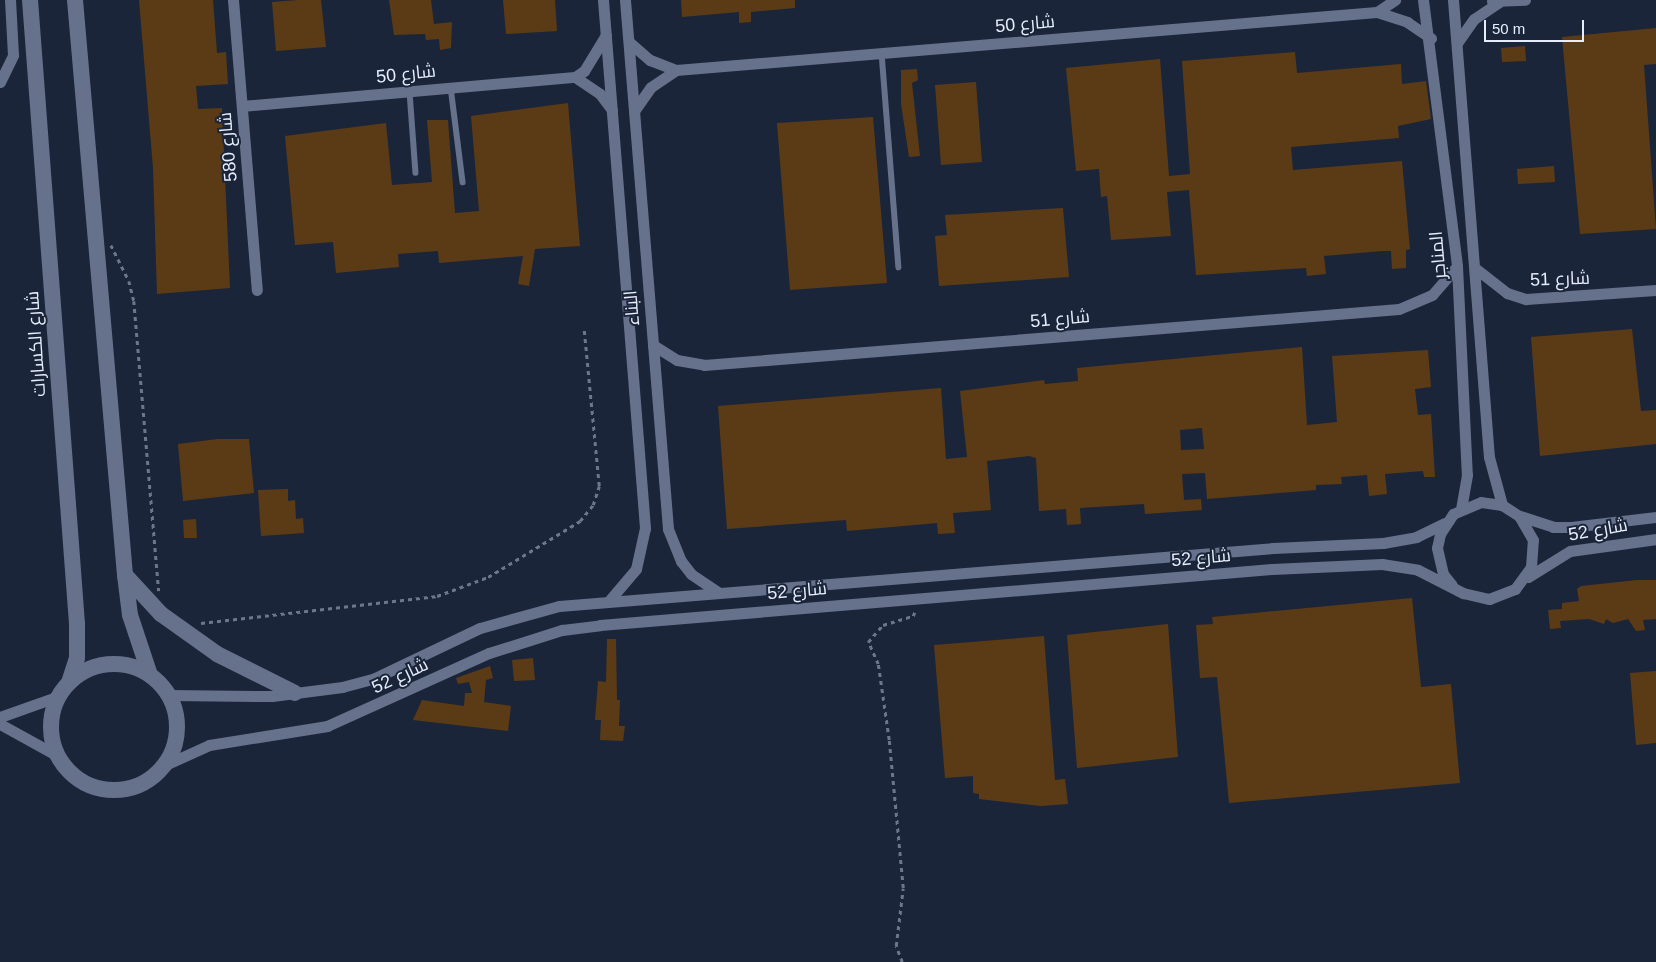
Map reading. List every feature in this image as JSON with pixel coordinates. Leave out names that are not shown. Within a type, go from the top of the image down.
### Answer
[{"type":"street","points":[[0,82],[13,55],[10,0]]},
{"type":"street","name":"شارع الكسارات","points":[[30,0],[77,624],[77,658],[52,715],[52,736],[58,756],[80,780],[110,790],[141,784],[166,764],[177,738],[175,708],[168,695],[150,675],[134,667],[108,665],[83,672],[64,689]]},
{"type":"street","name":"شارع الكسارات","points":[[75,0],[125,575],[130,615],[150,675]]},
{"type":"street","name":"شارع 580","points":[[233,0],[257,290]]},
{"type":"street","name":"البناء","points":[[604,0],[645,528],[636,569],[608,602]]},
{"type":"street","name":"البناء","points":[[626,0],[670,537],[691,574],[720,592]]},
{"type":"street","points":[[1377,12],[1394,0]]},
{"type":"street","name":"المناجر","points":[[1423,0],[1431,38],[1457,266],[1467,475],[1461,509]]},
{"type":"street","name":"المناجر","points":[[1453,0],[1489,457],[1502,505]]},
{"type":"street","points":[[1457,43],[1474,19],[1494,1],[1525,0]]},
{"type":"street","name":"شارع 50","points":[[629,42],[650,60],[676,70],[1377,12],[1407,22],[1431,38]]},
{"type":"street","points":[[606,35],[588,64],[575,77],[600,94],[612,111]]},
{"type":"street","points":[[634,111],[652,87],[676,70]]},
{"type":"street","name":"شارع 50","points":[[242,106],[575,77]]},
{"type":"street","name":"شارع 51","points":[[653,345],[677,360],[704,365],[1398,309],[1432,296],[1457,266]]},
{"type":"street","name":"شارع 51","points":[[1475,268],[1501,290],[1526,299],[1656,290]]},
{"type":"street","points":[[1481,502],[1502,505],[1520,516],[1533,540],[1531,567],[1525,579],[1509,593],[1490,599],[1469,596],[1452,585],[1443,574],[1437,548],[1446,522],[1461,509],[1481,502]]},
{"type":"street","name":"شارع 52","points":[[1520,516],[1553,527],[1571,527],[1656,517]]},
{"type":"street","name":"شارع 52","points":[[168,695],[272,696],[324,690],[375,678],[480,628],[519,615],[608,602],[1273,548],[1383,543],[1416,537],[1446,522]]},
{"type":"street","name":"شارع 52","points":[[1525,579],[1570,551],[1656,539]]},
{"type":"street","name":"شارع 52","points":[[166,764],[209,745],[327,726],[489,653],[562,630],[1272,569],[1382,564],[1418,570],[1452,585]]},
{"type":"street","points":[[125,575],[161,614],[217,654],[295,693]]},
{"type":"street","points":[[0,717],[64,689]]},
{"type":"street","points":[[0,724],[22,733],[58,756]]},
{"type":"lane","points":[[882,53],[899,268]]},
{"type":"lane","points":[[451,87],[463,182]]},
{"type":"lane","points":[[410,92],[416,173]]},
{"type":"path","points":[[95,228],[121,261],[134,301],[159,596]]},
{"type":"path","points":[[197,624],[444,594],[488,577],[580,521],[592,505],[599,486],[584,329]]},
{"type":"path","points":[[902,962],[896,946],[903,888],[889,740],[878,664],[868,642],[884,625],[914,616],[921,598]]},
{"type":"building","points":[[139,0],[213,0],[217,53],[226,52],[228,84],[196,86],[198,109],[222,108],[230,288],[157,294],[153,168]]},
{"type":"building","points":[[321,0],[326,47],[276,51],[272,2]]},
{"type":"building","points":[[389,0],[431,0],[434,24],[452,22],[451,48],[440,50],[439,39],[426,40],[425,34],[394,35]]},
{"type":"building","points":[[503,0],[555,0],[557,31],[506,34]]},
{"type":"building","points":[[681,0],[795,0],[795,8],[751,12],[751,22],[739,23],[739,12],[682,17]]},
{"type":"building","points":[[1656,28],[1656,64],[1644,65],[1656,229],[1580,234],[1562,37]]},
{"type":"building","points":[[1525,46],[1526,61],[1502,62],[1501,48]]},
{"type":"building","points":[[1295,52],[1297,73],[1401,64],[1402,84],[1426,81],[1431,119],[1398,126],[1399,138],[1291,147],[1293,170],[1402,161],[1410,249],[1406,250],[1406,268],[1392,269],[1391,251],[1382,251],[1324,256],[1326,274],[1307,276],[1306,268],[1196,275],[1189,190],[1167,192],[1171,236],[1111,240],[1107,196],[1101,197],[1099,169],[1076,171],[1066,68],[1160,59],[1169,176],[1190,174],[1182,61]]},
{"type":"building","points":[[917,69],[918,80],[912,83],[920,156],[909,157],[901,104],[901,70]]},
{"type":"building","points":[[976,82],[982,162],[941,165],[935,85]]},
{"type":"building","points":[[568,103],[580,246],[535,249],[529,286],[518,284],[523,256],[439,263],[438,251],[398,254],[399,267],[336,273],[333,242],[295,245],[285,136],[386,123],[392,185],[432,182],[427,120],[448,120],[455,213],[479,211],[471,116]]},
{"type":"building","points":[[873,117],[887,283],[790,290],[777,123]]},
{"type":"building","points":[[1554,166],[1555,182],[1518,184],[1517,169]]},
{"type":"building","points":[[1063,208],[1069,277],[939,286],[935,236],[947,235],[945,215]]},
{"type":"building","points":[[1632,329],[1641,411],[1656,410],[1656,444],[1540,456],[1531,337]]},
{"type":"building","points":[[1302,347],[1307,425],[1337,422],[1332,356],[1428,350],[1431,387],[1415,389],[1418,415],[1431,414],[1435,477],[1424,477],[1423,471],[1385,474],[1387,494],[1369,496],[1367,475],[1341,477],[1342,484],[1316,485],[1316,490],[1207,499],[1205,473],[1182,474],[1184,500],[1201,499],[1202,510],[1145,514],[1144,504],[1080,508],[1081,524],[1067,525],[1066,509],[1039,511],[1036,458],[1029,456],[987,461],[991,510],[953,513],[955,533],[938,534],[937,523],[847,531],[846,520],[727,529],[718,406],[941,388],[946,459],[967,457],[960,391],[1044,380],[1045,384],[1078,381],[1077,368]],"holes":[[[1202,428],[1204,449],[1181,450],[1180,430]]]},
{"type":"building","points":[[218,439],[249,439],[254,493],[183,501],[178,444]]},
{"type":"building","points":[[288,489],[288,501],[295,500],[296,519],[303,518],[304,533],[261,536],[258,490]]},
{"type":"building","points":[[196,519],[197,538],[184,538],[183,520]]},
{"type":"building","points":[[1637,580],[1656,580],[1656,619],[1643,620],[1645,630],[1636,631],[1628,619],[1613,623],[1606,619],[1604,624],[1589,619],[1560,621],[1561,628],[1550,629],[1548,610],[1562,609],[1562,603],[1579,601],[1577,589],[1581,586]]},
{"type":"building","points":[[1412,598],[1421,687],[1451,684],[1460,783],[1229,803],[1217,677],[1200,678],[1196,625],[1213,624],[1212,617]]},
{"type":"building","points":[[1168,624],[1178,757],[1077,768],[1067,635]]},
{"type":"building","points":[[1044,636],[1055,780],[1065,779],[1068,804],[1041,806],[979,799],[979,794],[973,793],[973,776],[945,778],[934,645]]},
{"type":"building","points":[[607,639],[616,639],[617,700],[620,700],[619,726],[625,726],[623,741],[600,740],[601,720],[595,720],[598,681],[606,682]]},
{"type":"building","points":[[533,658],[535,680],[514,681],[512,660]]},
{"type":"building","points":[[490,666],[493,678],[486,680],[484,702],[511,706],[508,731],[413,720],[422,700],[464,706],[465,693],[472,693],[469,682],[458,684],[456,678]]},
{"type":"building","points":[[1656,671],[1656,743],[1636,745],[1630,673]]}]
